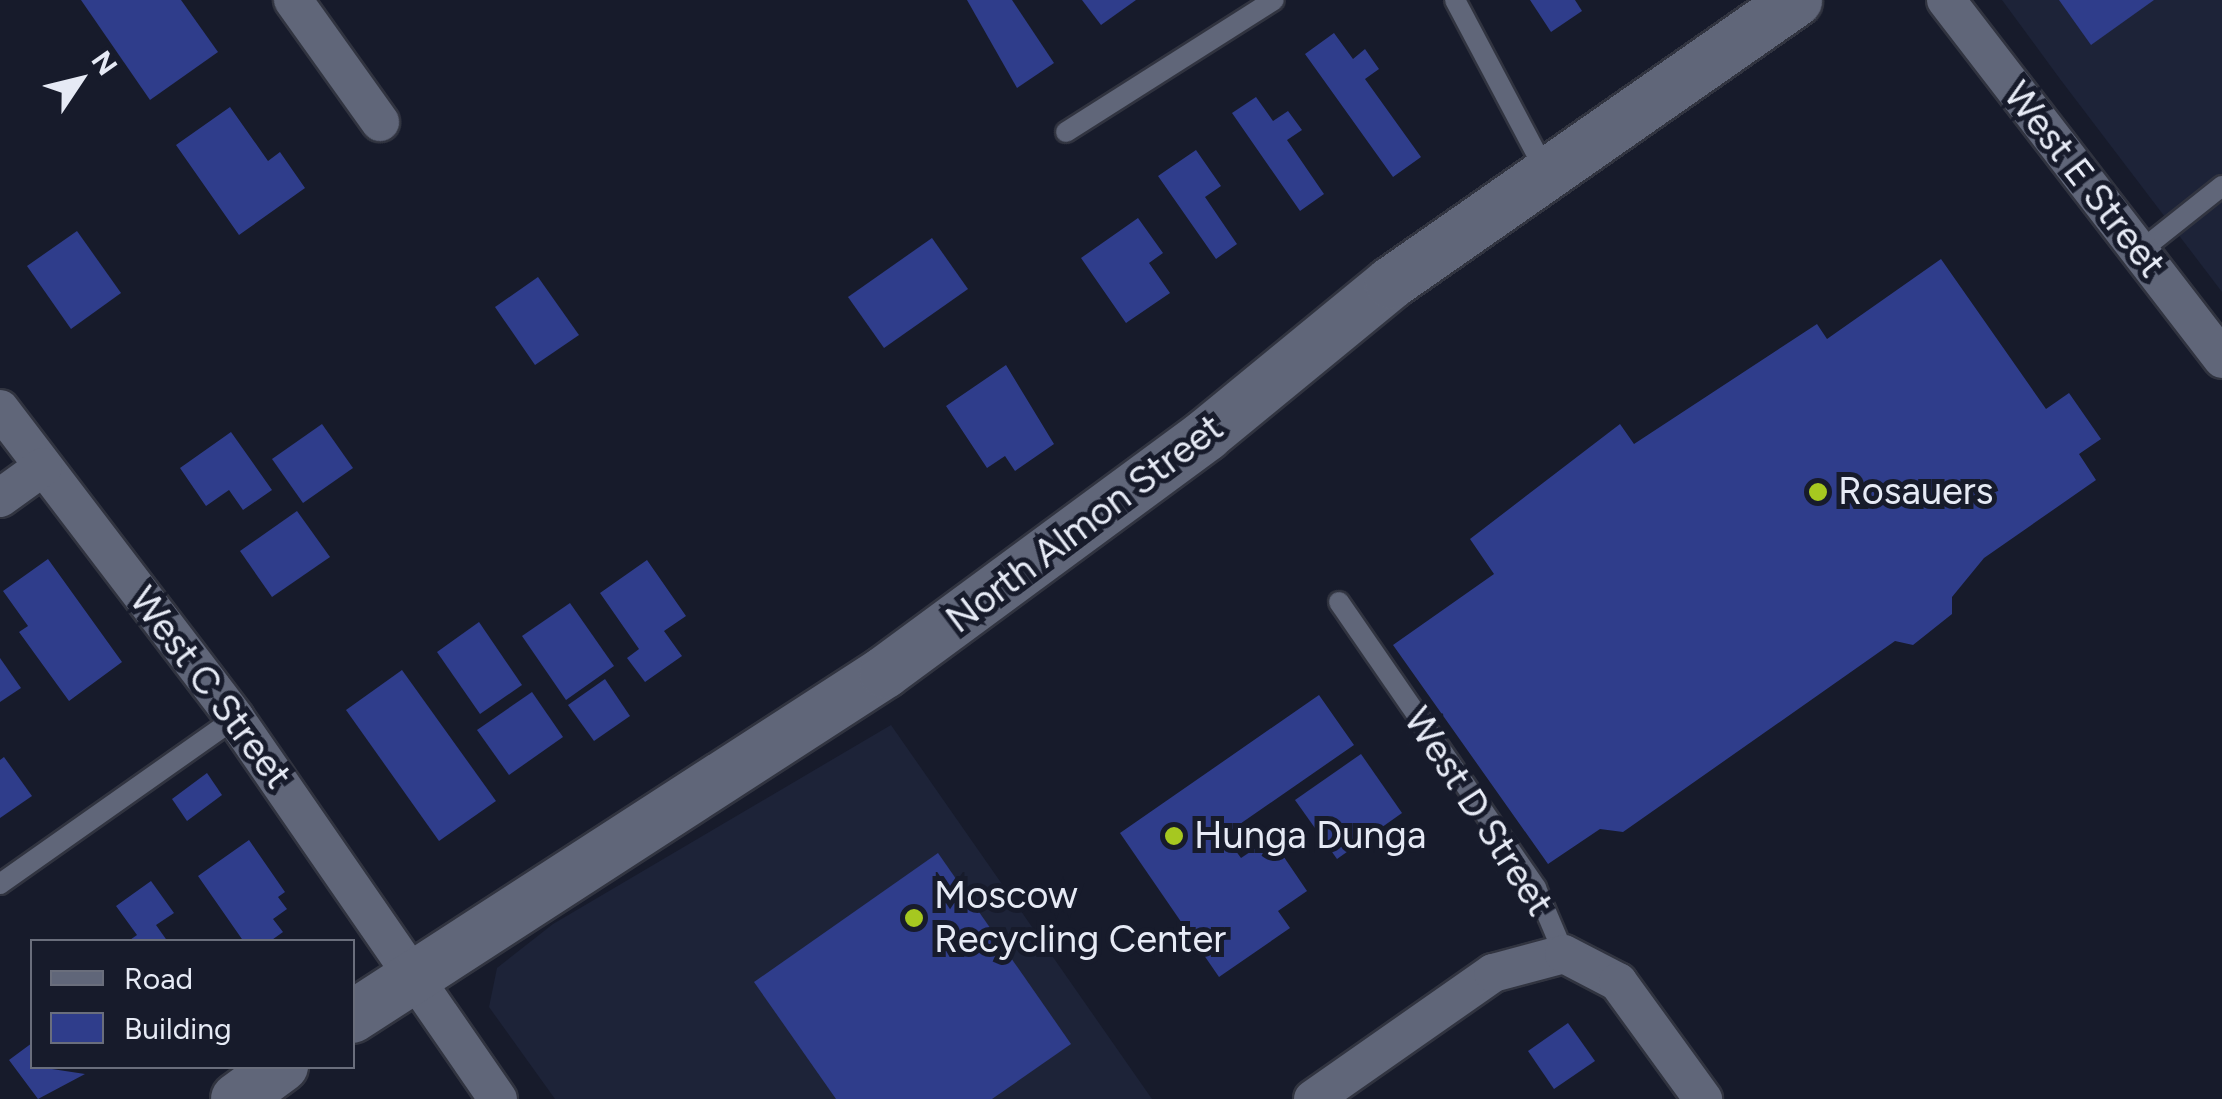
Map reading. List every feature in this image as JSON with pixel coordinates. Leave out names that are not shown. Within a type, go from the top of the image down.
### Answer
[{"type":"street","points":[[293,0],[380,122]]},
{"type":"street","name":"North Almon Street","points":[[355,1015],[411,974],[900,662],[1546,172],[1796,0]]},
{"type":"street","name":"West E Street","points":[[1946,0],[2222,358]]},
{"type":"street","name":"West C Street","points":[[0,409],[235,718],[498,1099]]},
{"type":"street","points":[[0,498],[43,467]]},
{"type":"street","points":[[1313,1099],[1493,972],[1564,954]]},
{"type":"street","name":"West D Street","points":[[1564,954],[1618,982],[1702,1099]]},
{"type":"street","points":[[236,1099],[278,1069]]},
{"type":"lane","points":[[1066,132],[1274,0]]},
{"type":"lane","points":[[1455,0],[1546,172]]},
{"type":"lane","points":[[2139,252],[2222,186]]},
{"type":"lane","name":"West D Street","points":[[1339,602],[1536,888],[1564,954]]},
{"type":"lane","points":[[0,884],[235,718]]},
{"type":"shaded area","points":[[2002,0],[2222,0],[2222,292],[2060,79]]},
{"type":"shaded area","points":[[891,725],[1152,1099],[555,1099],[489,1007],[497,968],[553,924]]},
{"type":"building","points":[[81,0],[181,0],[218,52],[150,100]]},
{"type":"building","points":[[967,0],[1012,0],[1054,63],[1017,88]]},
{"type":"building","points":[[1082,0],[1136,0],[1101,25]]},
{"type":"building","points":[[1530,0],[1575,0],[1582,11],[1551,32]]},
{"type":"building","points":[[2059,0],[2154,0],[2091,45]]},
{"type":"building","points":[[1334,33],[1353,59],[1365,49],[1379,69],[1365,79],[1421,157],[1393,177],[1305,54]]},
{"type":"building","points":[[1256,97],[1273,121],[1288,111],[1302,130],[1287,140],[1324,194],[1300,211],[1232,113]]},
{"type":"building","points":[[230,107],[268,161],[280,152],[305,188],[239,235],[176,145]]},
{"type":"building","points":[[1196,150],[1221,186],[1205,197],[1237,244],[1216,259],[1158,176]]},
{"type":"building","points":[[1138,218],[1163,253],[1149,263],[1170,293],[1126,323],[1081,258]]},
{"type":"building","points":[[77,231],[121,293],[71,329],[27,266]]},
{"type":"building","points":[[932,238],[968,289],[884,348],[848,297]]},
{"type":"building","points":[[1941,259],[2046,409],[2069,393],[2101,439],[2079,454],[2096,480],[1984,558],[1952,597],[1952,614],[1913,645],[1895,641],[1623,832],[1600,829],[1548,864],[1393,645],[1494,574],[1470,539],[1620,424],[1634,444],[1817,324],[1827,339]]},
{"type":"building","points":[[538,277],[579,335],[535,365],[495,307]]},
{"type":"building","points":[[1006,365],[1054,444],[1015,471],[1005,456],[987,468],[946,406]]},
{"type":"building","points":[[322,424],[353,468],[303,503],[272,459]]},
{"type":"building","points":[[231,432],[272,490],[243,510],[229,490],[206,506],[180,468]]},
{"type":"building","points":[[297,511],[330,557],[272,597],[240,551]]},
{"type":"building","points":[[48,559],[122,662],[69,701],[19,632],[28,626],[3,591]]},
{"type":"building","points":[[647,560],[686,616],[664,631],[682,656],[645,682],[627,658],[639,649],[600,593]]},
{"type":"building","points":[[570,603],[614,666],[566,700],[522,636]]},
{"type":"building","points":[[479,622],[522,685],[480,714],[437,652]]},
{"type":"building","points":[[0,658],[21,688],[0,702]]},
{"type":"building","points":[[402,670],[496,801],[439,841],[346,710]]},
{"type":"building","points":[[605,679],[630,716],[594,741],[568,705]]},
{"type":"building","points":[[532,692],[563,737],[509,775],[477,730]]},
{"type":"building","name":"Hunga Dunga","points":[[1319,695],[1354,745],[1224,835],[1241,858],[1271,838],[1307,891],[1278,911],[1290,928],[1219,977],[1120,833]]},
{"type":"building","points":[[1361,754],[1402,813],[1337,859],[1295,800]]},
{"type":"building","points":[[4,757],[32,796],[0,818],[0,760]]},
{"type":"building","points":[[207,773],[222,795],[187,821],[172,799]]},
{"type":"building","points":[[249,840],[285,892],[278,897],[287,909],[273,919],[283,932],[273,939],[242,939],[198,876]]},
{"type":"building","name":"Moscow Recycling Center","points":[[938,853],[1071,1044],[992,1099],[836,1099],[754,982]]},
{"type":"building","points":[[151,881],[174,913],[156,925],[166,939],[131,939],[137,935],[116,906]]},
{"type":"building","points":[[1568,1023],[1595,1061],[1554,1089],[1528,1051]]},
{"type":"building","points":[[30,1044],[30,1069],[85,1074],[38,1099],[9,1060]]},
{"type":"place","name":"Rosauers","points":[[1818,492]]},
{"type":"place","name":"Hunga Dunga","points":[[1174,836]]},
{"type":"place","name":"Moscow Recycling Center","points":[[914,918]]}]
